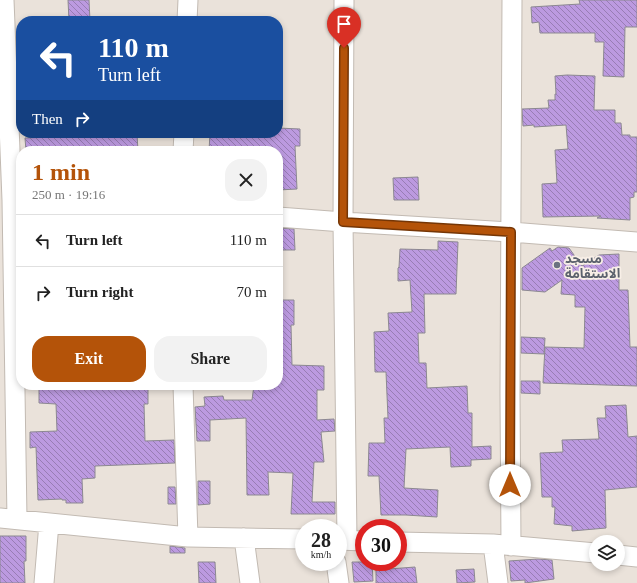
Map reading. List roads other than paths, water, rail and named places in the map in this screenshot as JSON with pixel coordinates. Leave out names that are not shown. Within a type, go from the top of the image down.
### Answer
[{"type":"street","points":[[4,0],[11,200],[8,519],[188,537],[295,539]]},
{"type":"street","points":[[187,16],[188,0]]},
{"type":"street","points":[[344,0],[343,222],[350,540]]},
{"type":"street","points":[[498,583],[502,545],[511,232],[512,0]]},
{"type":"street","points":[[283,217],[511,232],[637,242]]},
{"type":"street","points":[[183,390],[188,537]]},
{"type":"street","points":[[44,583],[49,523]]},
{"type":"street","points":[[244,538],[250,583]]},
{"type":"street","points":[[407,542],[502,545],[589,552]]},
{"type":"street","points":[[625,556],[637,557]]},
{"type":"street","points":[[337,571],[339,583]]},
{"type":"place","name":"مسجد الاستقامة","points":[[557,265]]}]
